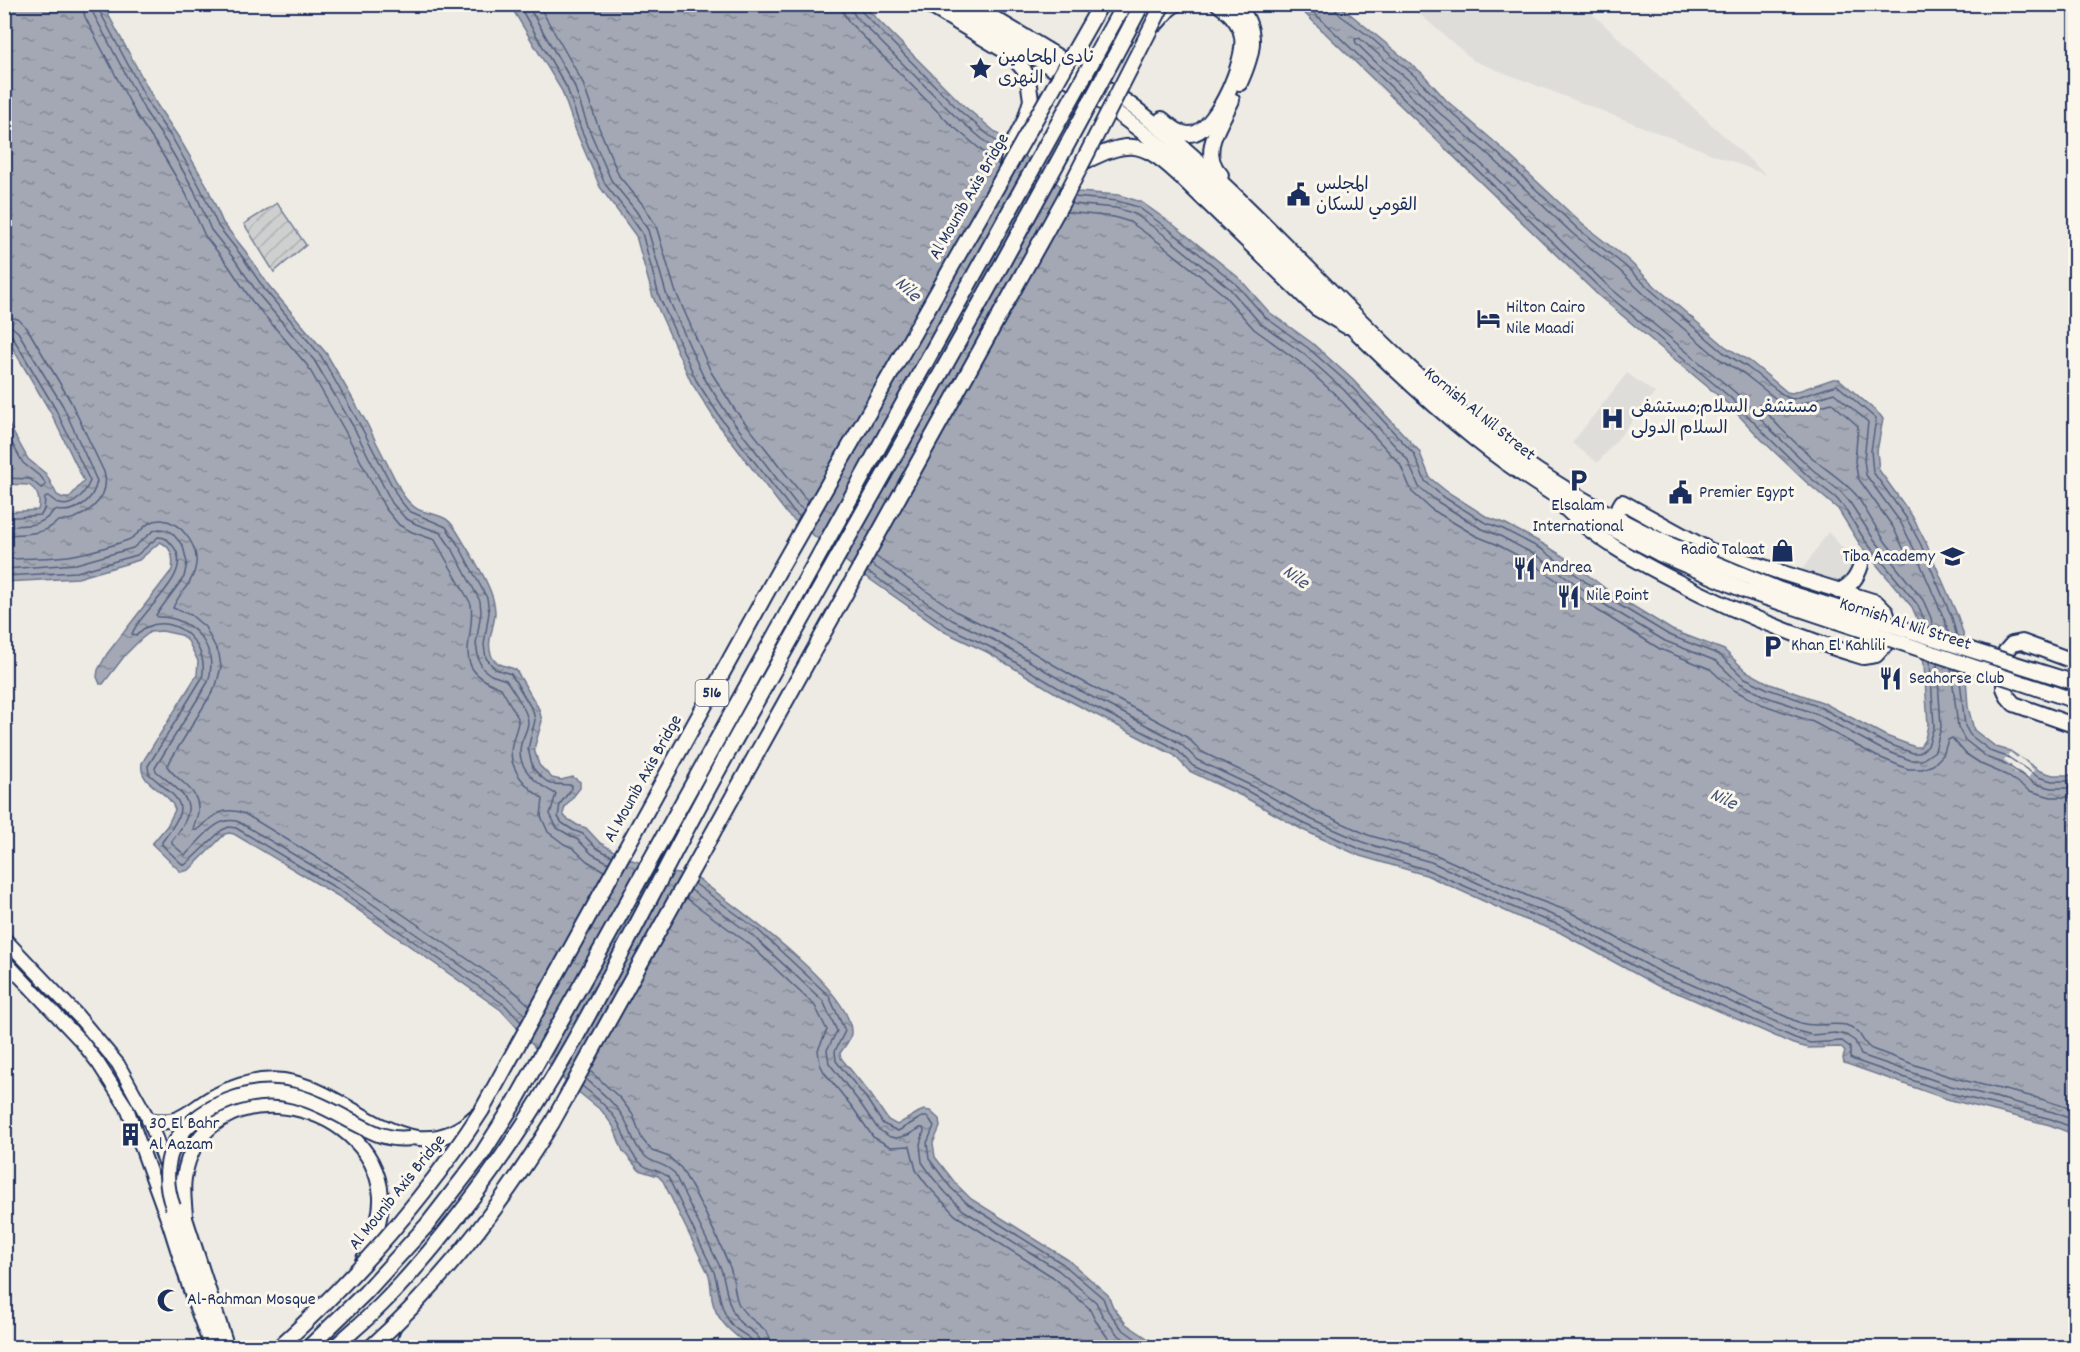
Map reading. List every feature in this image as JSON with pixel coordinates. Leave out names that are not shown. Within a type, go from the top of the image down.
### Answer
[{"type":"highway","points":[[927,4],[1010,54],[1024,70],[1028,79],[1031,100],[1012,145],[1006,169]]},
{"type":"highway","name":"Kornish Al Nil Street","points":[[951,4],[1085,89],[1160,146],[1226,204],[1442,411],[1513,468],[1551,494],[1613,530],[1780,590],[2076,683]]},
{"type":"highway","name":"Kornish Al Nil Street","points":[[970,4],[1061,58],[1117,95],[1160,128],[1200,163],[1446,400],[1512,454],[1580,499],[1663,548],[1746,591],[2076,700]]},
{"type":"highway","points":[[976,4],[988,16]]},
{"type":"highway","name":"Al Mounib Axis Bridge","points":[[278,1347],[352,1276],[393,1232],[431,1185],[482,1110],[778,572],[1101,4]]},
{"type":"highway","name":"516","points":[[308,1347],[366,1292],[427,1225],[482,1154],[515,1102],[1124,4]]},
{"type":"highway","name":"516","points":[[334,1347],[380,1306],[440,1239],[479,1188],[563,1059],[723,762],[1066,149],[1142,4]]},
{"type":"highway","points":[[370,1347],[436,1281],[478,1232],[552,1123],[795,681],[969,372],[1083,162],[1162,4]]},
{"type":"highway","points":[[1144,40],[1159,19],[1176,4]]},
{"type":"highway","points":[[1218,4],[1237,22],[1242,34],[1243,47],[1211,145],[1210,157],[1215,168],[1238,191],[1247,208]]},
{"type":"highway","points":[[1117,95],[1136,101],[1174,129],[1184,133],[1194,133],[1203,128],[1223,110],[1249,64],[1252,47],[1248,21],[1237,4]]},
{"type":"highway","points":[[1083,162],[1117,148],[1135,147],[1152,153],[1177,173],[1268,264],[1326,316],[1357,331]]},
{"type":"highway","points":[[1551,494],[1607,543],[1703,595],[1779,629],[1863,657],[1876,655],[1885,645],[1888,619],[1886,612],[1870,600],[1708,549],[1622,502],[1613,518]]},
{"type":"highway","points":[[1838,591],[1856,579],[1861,565]]},
{"type":"highway","points":[[2076,662],[2022,642],[2012,644],[2005,652],[2004,688],[2014,704],[2076,726]]},
{"type":"highway","points":[[149,1120],[169,1122],[179,1120],[227,1090],[259,1081],[277,1080],[295,1083],[343,1104],[388,1131],[410,1138]]},
{"type":"highway","points":[[218,1347],[167,1188],[170,1156],[178,1138],[190,1124],[217,1106],[243,1095],[272,1092],[299,1096],[313,1101],[379,1136],[394,1139],[444,1135],[465,1125],[482,1110]]},
{"type":"highway","points":[[185,1215],[183,1192],[187,1165],[200,1140],[220,1121],[248,1107],[273,1105],[298,1108],[329,1122],[354,1140],[373,1165],[381,1196],[380,1212],[374,1237],[363,1262],[352,1276]]},
{"type":"highway","points":[[385,1347],[394,1325]]},
{"type":"main road","points":[[4,938],[78,1017],[118,1064],[149,1120],[185,1215],[228,1347]]},
{"type":"main road","points":[[4,960],[81,1041],[127,1108],[211,1347]]},
{"type":"shaded area","points":[[1409,5],[1583,5],[1766,175],[1474,61]]},
{"type":"shaded area","points":[[277,203],[306,245],[274,272],[244,224]]},
{"type":"shaded area","points":[[1627,373],[1655,393],[1598,463],[1572,443]]},
{"type":"shaded area","points":[[1828,532],[1845,550],[1852,570],[1849,578],[1834,585],[1800,573]]},
{"type":"water","points":[[5,5],[103,5],[157,105],[206,184],[223,223],[269,286],[326,353],[365,420],[403,495],[419,510],[449,521],[479,569],[494,604],[495,617],[490,646],[492,657],[500,664],[516,670],[539,709],[542,721],[534,749],[539,765],[552,778],[561,780],[573,777],[580,782],[580,788],[565,807],[563,814],[566,818],[586,828],[600,843],[626,858],[671,873],[697,878],[788,949],[833,994],[847,1015],[851,1036],[840,1053],[841,1058],[888,1120],[897,1125],[919,1112],[930,1111],[939,1119],[940,1127],[933,1143],[935,1157],[956,1184],[971,1199],[1067,1259],[1108,1295],[1113,1307],[1126,1324],[1153,1342],[1156,1347],[752,1348],[727,1327],[718,1315],[712,1299],[709,1275],[663,1181],[658,1176],[639,1170],[623,1151],[613,1126],[602,1111],[566,1082],[501,1010],[338,896],[234,834],[225,834],[189,870],[181,872],[152,844],[167,826],[175,810],[167,797],[149,783],[142,771],[142,763],[197,675],[198,661],[188,641],[181,635],[162,631],[150,632],[126,654],[103,684],[100,684],[97,677],[98,670],[107,654],[172,570],[173,561],[170,550],[160,542],[139,560],[78,578],[5,582],[5,512],[38,510],[39,499],[35,490],[29,485],[5,484],[4,416],[28,459],[46,474],[57,495],[69,498],[84,481],[51,413],[5,335]]},
{"type":"water","name":"Nile","points":[[510,5],[863,5],[964,106],[1064,189],[1119,195],[1141,202],[1175,226],[1239,278],[1269,312],[1312,343],[1353,380],[1419,451],[1430,478],[1446,491],[1487,517],[1506,524],[1563,556],[1610,592],[1672,630],[1724,650],[1746,671],[1770,684],[1822,702],[1886,736],[1920,747],[1925,739],[1928,725],[1918,621],[1912,607],[1861,546],[1838,509],[1762,440],[1727,403],[1599,296],[1296,5],[1339,5],[1422,73],[1447,101],[1497,144],[1582,224],[1628,260],[1726,347],[1751,362],[1787,392],[1792,393],[1839,379],[1883,419],[1877,451],[1879,470],[1912,516],[1958,617],[1963,633],[1968,707],[1974,730],[1996,747],[2010,751],[2040,771],[2053,775],[2075,775],[2075,1135],[2050,1125],[1947,1099],[1844,1063],[1845,1052],[1841,1047],[1809,1048],[1793,1044],[1658,986],[1559,932],[1521,918],[1426,875],[1360,856],[1303,830],[1246,798],[1189,771],[1174,755],[1064,698],[987,652],[945,632],[858,571],[788,515],[718,424],[691,382],[653,297],[636,236],[600,187],[562,91]]},
{"type":"pier","points":[[2010,752],[2017,758],[2019,756],[2034,770],[2028,778],[2019,771],[2016,773],[2010,768],[2012,766],[2004,760]]},
{"type":"place","name":"نادى المحامين النهرى","points":[[980,68]]},
{"type":"place","name":"المجلس القومي للسكان","points":[[1298,195]]},
{"type":"place","name":"Hilton Cairo Nile Maadi","points":[[1488,318]]},
{"type":"place","name":"مستشفى السلام;مستشفى السلام الدولى","points":[[1613,418]]},
{"type":"place","name":"Elsalam International","points":[[1578,480]]},
{"type":"place","name":"Premier Egypt","points":[[1681,493]]},
{"type":"place","name":"Radio Talaat","points":[[1783,550]]},
{"type":"place","name":"Tiba Academy","points":[[1953,557]]},
{"type":"place","name":"Andrea","points":[[1524,568]]},
{"type":"place","name":"Nile Point","points":[[1568,596]]},
{"type":"place","name":"Khan El Kahlili","points":[[1773,646]]},
{"type":"place","name":"Seahorse Club","points":[[1891,679]]},
{"type":"place","name":"30 El Bahr Al Aazam","points":[[131,1134]]},
{"type":"place","name":"Al-Rahman Mosque","points":[[169,1300]]}]
